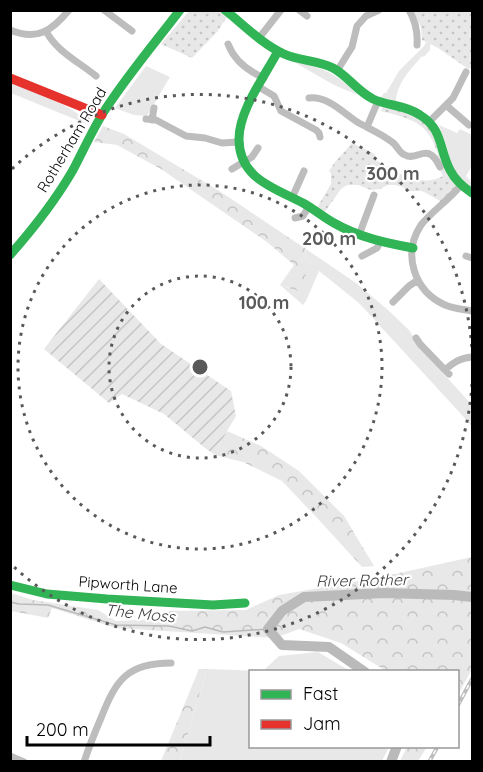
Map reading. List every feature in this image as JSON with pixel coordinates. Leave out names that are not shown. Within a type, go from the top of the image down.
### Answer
[{"type":"street","points":[[10,30],[30,35],[46,31],[54,27],[69,10]]},
{"type":"street","points":[[104,10],[132,31]]},
{"type":"street","name":"Rotherham Road","points":[[10,255],[46,212],[69,176],[102,115],[180,10]]},
{"type":"street","points":[[225,10],[278,51],[295,58],[326,65],[338,71],[363,93],[378,101],[411,110],[422,116],[441,140],[451,171],[461,185],[472,193]]},
{"type":"street","points":[[259,38],[281,10]]},
{"type":"street","points":[[299,10],[307,16]]},
{"type":"street","points":[[338,71],[352,47],[357,26],[366,16],[379,10]]},
{"type":"street","points":[[409,10],[416,25],[417,45]]},
{"type":"street","points":[[46,31],[58,48],[96,76]]},
{"type":"street","points":[[228,44],[246,68],[274,96],[281,111],[316,130],[320,137]]},
{"type":"street","points":[[278,51],[242,120],[238,142],[244,162],[255,178],[267,187],[309,206],[330,221],[380,242],[413,248]]},
{"type":"street","points":[[429,122],[447,106],[460,88],[466,72]]},
{"type":"street","points":[[10,78],[102,115]]},
{"type":"street","points":[[309,98],[327,102],[345,112],[356,121],[390,140],[406,156],[429,154],[438,161],[440,167]]},
{"type":"street","points":[[367,127],[378,101]]},
{"type":"street","points":[[447,106],[469,124]]},
{"type":"street","points":[[154,108],[149,119],[166,124],[186,136],[222,143],[238,142]]},
{"type":"street","points":[[232,169],[252,157],[258,148]]},
{"type":"street","points":[[292,198],[304,171]]},
{"type":"street","points":[[461,185],[421,226],[414,241],[412,259],[418,280],[427,292],[438,301],[451,307],[472,311]]},
{"type":"street","points":[[359,235],[374,195]]},
{"type":"street","points":[[295,218],[303,216],[309,206]]},
{"type":"street","points":[[362,256],[376,248],[380,242]]},
{"type":"street","points":[[393,303],[418,280]]},
{"type":"street","points":[[416,338],[447,372],[457,360],[472,357]]},
{"type":"street","name":"Pipworth Lane","points":[[10,585],[47,594],[107,599],[213,605],[245,603]]},
{"type":"street","points":[[84,762],[110,694],[119,680],[143,666],[171,663]]},
{"type":"street","points":[[10,756],[24,762]]},
{"type":"green space","points":[[189,11],[231,11],[217,32],[192,58],[161,44]]},
{"type":"green space","points":[[413,11],[472,11],[472,69],[422,40],[421,27]]},
{"type":"green space","points":[[426,42],[430,44],[430,50],[405,77],[396,101],[381,97],[386,93],[399,71]]},
{"type":"green space","points":[[294,62],[329,72],[358,95],[334,85]]},
{"type":"green space","points":[[146,66],[170,77],[147,116],[134,115],[115,108]]},
{"type":"green space","points":[[11,82],[65,106],[84,118],[89,125],[11,93]]},
{"type":"green space","points":[[384,103],[429,122],[461,185],[444,203],[422,191],[409,191],[395,185],[371,190],[358,185],[347,185],[341,189],[322,216],[315,211],[331,184],[329,171],[352,143],[375,154],[374,159],[407,177],[425,181],[443,176],[435,159],[438,154],[428,133],[417,123],[381,111]]},
{"type":"green space","points":[[439,125],[457,133],[460,129],[472,135],[472,166],[466,176],[472,182],[472,189],[455,173]]},
{"type":"green space","points":[[103,126],[124,134],[221,192],[306,249],[305,258],[312,262],[298,291],[280,285],[294,265],[267,242],[161,169],[117,145],[94,142]]},
{"type":"green space","points":[[306,249],[356,283],[409,330],[421,349],[472,405],[472,426],[359,303],[319,271],[303,305],[280,285],[297,291],[312,262],[305,258]]},
{"type":"green space","points":[[99,279],[161,344],[231,391],[236,416],[215,455],[164,414],[122,394],[109,403],[44,349]]},
{"type":"green space","points":[[227,431],[261,446],[299,471],[344,516],[374,566],[362,567],[282,481],[243,462],[215,455]]},
{"type":"green space","points":[[472,557],[472,669],[459,693],[459,670],[384,670],[341,643],[299,629],[275,638],[116,628],[52,608],[48,618],[11,611],[11,593],[33,600],[98,610],[116,621],[164,619],[169,611],[246,610],[279,595],[381,577]]},
{"type":"green space","points":[[318,652],[348,670],[264,670],[279,656]]},
{"type":"green space","points":[[199,669],[207,669],[180,761],[161,761]]},
{"type":"green space","points":[[207,669],[249,670],[249,748],[388,748],[382,761],[180,761]]},
{"type":"green space","points":[[406,748],[426,748],[418,761],[400,761]]},
{"type":"waterway","name":"River Rother","points":[[362,670],[329,647],[282,645],[268,629],[282,611],[304,597],[384,593],[472,597]]},
{"type":"waterway","name":"The Moss","points":[[10,602],[48,605],[116,625],[169,626],[192,631],[205,627],[223,632],[268,629]]},
{"type":"waterway","name":"River Rother","points":[[391,762],[396,748]]},
{"type":"railway","points":[[459,703],[472,679]]},
{"type":"railway","points":[[429,762],[437,748]]},
{"type":"traffic: fast","points":[[10,255],[59,193],[112,100],[180,10]]},
{"type":"traffic: fast","points":[[225,10],[276,50],[333,68],[373,99],[409,109],[420,115],[437,133],[452,174],[472,193]]},
{"type":"traffic: fast","points":[[278,51],[243,117],[239,139],[245,164],[252,173],[270,187],[303,203],[343,228],[372,239],[413,248]]},
{"type":"traffic: fast","points":[[10,585],[47,594],[107,599],[213,605],[245,603]]},
{"type":"traffic: jam","points":[[10,78],[102,115]]}]
